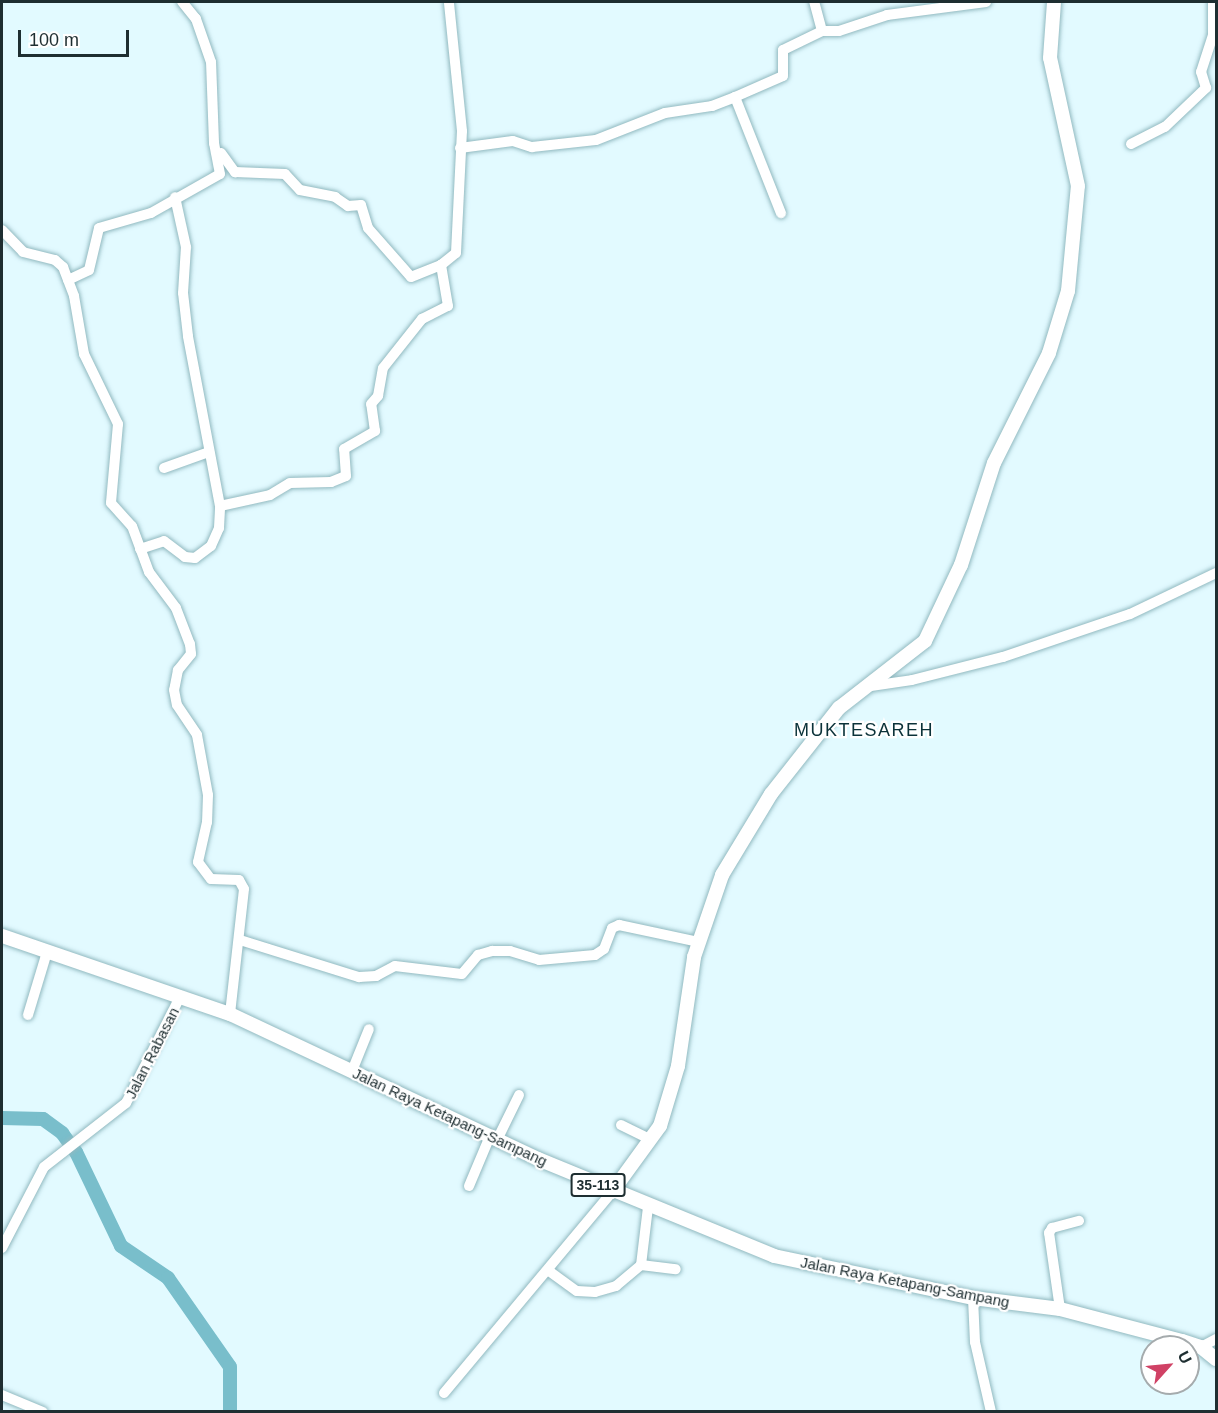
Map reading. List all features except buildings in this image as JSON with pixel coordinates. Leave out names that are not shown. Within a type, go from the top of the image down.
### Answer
[{"type":"main road","points":[[612,1192],[652,1140],[675,1077],[687,991],[699,942],[722,875],[771,794],[839,708],[871,686],[925,641],[961,566],[994,463],[1027,394],[1043,367],[1068,291],[1078,186],[1050,58],[1054,2]]},
{"type":"main road","name":"Jalan Raya Ketapang-Sampang","points":[[2,936],[179,999],[230,1014],[612,1192],[774,1256],[973,1298],[1060,1309],[1201,1347],[1216,1359]]},
{"type":"street","points":[[68,280],[89,270],[99,228],[151,213],[175,197],[219,176],[214,142],[211,62],[196,19],[182,2]]},
{"type":"street","points":[[214,142],[235,172],[285,174],[300,190],[335,197],[348,206],[361,205],[368,228],[411,278],[441,265],[456,253],[460,148],[461,112],[449,2]]},
{"type":"street","points":[[814,2],[822,31]]},
{"type":"street","points":[[460,148],[513,141],[531,147],[596,140],[665,113],[712,106],[783,76],[783,50],[822,31],[839,31],[887,15],[986,2]]},
{"type":"street","points":[[1131,144],[1165,127],[1206,88],[1201,72],[1213,36],[1213,2]]},
{"type":"street","points":[[735,97],[781,213]]},
{"type":"street","points":[[140,549],[164,541],[184,557],[199,557],[216,536],[220,506],[188,336],[183,293],[186,247],[175,197]]},
{"type":"street","points":[[2,230],[23,252],[59,262],[68,280],[84,354],[99,390],[118,424],[111,503],[132,526],[153,580],[176,608],[190,644],[191,654],[178,670],[174,690],[176,703],[197,735],[208,795],[207,822],[198,862],[211,879],[238,880],[243,884],[240,940],[230,1014]]},
{"type":"street","points":[[220,506],[270,495],[290,483],[331,482],[347,475],[344,448],[375,431],[371,404],[378,397],[383,368],[422,319],[448,306],[441,265]]},
{"type":"street","points":[[164,468],[209,452]]},
{"type":"street","points":[[871,686],[912,680],[1003,657],[1130,614],[1216,573]]},
{"type":"street","points":[[240,940],[326,970],[359,977],[376,976],[395,966],[462,974],[478,955],[492,951],[510,951],[539,960],[595,955],[604,949],[612,928],[618,925],[699,942]]},
{"type":"street","points":[[28,1015],[47,952]]},
{"type":"street","name":"Jalan Rabasan","points":[[2,1248],[37,1177],[66,1148],[95,1128],[130,1097],[179,999]]},
{"type":"street","points":[[352,1071],[369,1029]]},
{"type":"street","points":[[469,1186],[519,1095]]},
{"type":"street","points":[[621,1125],[652,1140]]},
{"type":"street","points":[[444,1393],[549,1271],[612,1192]]},
{"type":"street","points":[[549,1271],[566,1286],[595,1292],[616,1286],[640,1265],[648,1207]]},
{"type":"street","points":[[1060,1309],[1049,1233],[1052,1228],[1079,1221]]},
{"type":"street","points":[[640,1265],[676,1269]]},
{"type":"street","points":[[973,1298],[975,1342],[991,1412]]},
{"type":"street","points":[[1201,1347],[1216,1339]]},
{"type":"street","points":[[2,1395],[43,1412]]},
{"type":"waterway","points":[[2,1118],[43,1119],[62,1133],[76,1152],[121,1246],[168,1278],[230,1367],[230,1412]]},
{"type":"district","name":"MUKTESAREH","points":[[864,730]]}]
